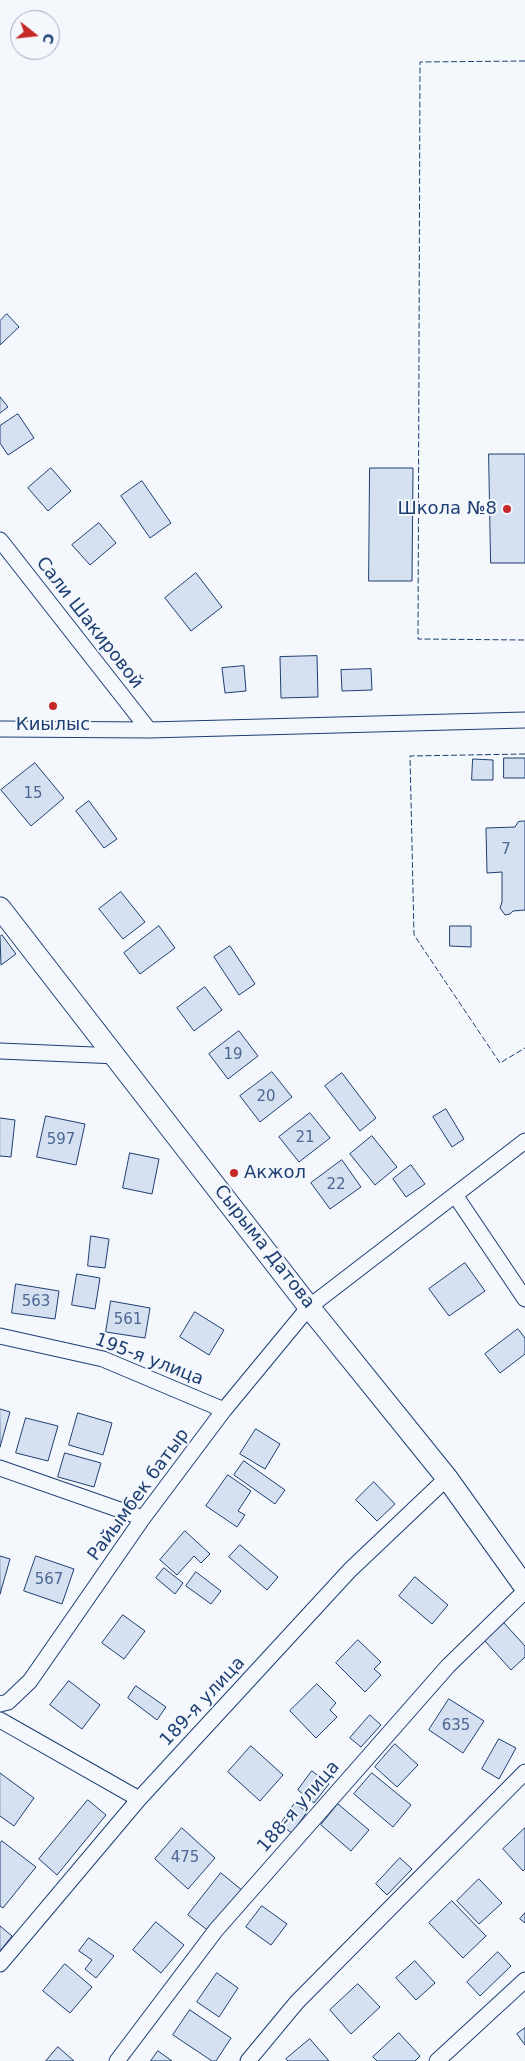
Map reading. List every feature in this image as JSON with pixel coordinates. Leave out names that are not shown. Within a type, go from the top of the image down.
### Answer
[{"type":"street","name":"Сали Шакировой","points":[[0,540],[149,730]]},
{"type":"street","points":[[0,729],[149,730],[525,720]]},
{"type":"street","name":"Сырыма Датова","points":[[0,908],[117,1056],[310,1307],[447,1478],[525,1589]]},
{"type":"street","points":[[0,1051],[117,1056]]},
{"type":"street","name":"Райымбек батыр","points":[[0,1704],[8,1702],[30,1681],[143,1518],[224,1410],[310,1307],[525,1141]]},
{"type":"street","points":[[455,1195],[525,1299]]},
{"type":"street","name":"195-я улица","points":[[0,1336],[102,1359],[224,1410]]},
{"type":"street","points":[[0,1468],[143,1518]]},
{"type":"street","name":"189-я улица","points":[[0,1964],[139,1799],[350,1570],[447,1478]]},
{"type":"street","name":"188-я улица","points":[[117,2061],[216,1930],[448,1666],[525,1589]]},
{"type":"street","points":[[0,1720],[139,1799]]},
{"type":"street","points":[[248,2061],[297,2002],[525,1772]]},
{"type":"street","points":[[437,2061],[525,1980]]},
{"type":"building","points":[[7,314],[19,327],[0,345],[0,321]]},
{"type":"building","points":[[0,397],[8,407],[0,413]]},
{"type":"building","points":[[18,414],[34,438],[8,455],[0,443],[0,426]]},
{"type":"building","name":"Школа №8","points":[[489,454],[525,454],[525,563],[491,563]]},
{"type":"building","points":[[51,468],[71,491],[48,511],[28,488]]},
{"type":"building","points":[[370,468],[413,468],[412,581],[369,581]]},
{"type":"building","points":[[142,481],[171,523],[150,538],[121,496]]},
{"type":"building","points":[[99,523],[116,543],[90,565],[72,545]]},
{"type":"building","points":[[196,573],[222,607],[191,631],[165,598]]},
{"type":"building","points":[[317,656],[318,697],[281,698],[280,657]]},
{"type":"building","points":[[244,666],[246,691],[225,693],[222,668]]},
{"type":"building","points":[[371,669],[372,690],[342,691],[341,670]]},
{"type":"building","points":[[504,758],[525,758],[525,778],[504,778]]},
{"type":"building","points":[[473,759],[493,760],[493,780],[472,780]]},
{"type":"building","points":[[35,763],[64,798],[31,826],[1,790]]},
{"type":"building","points":[[89,801],[117,839],[104,848],[76,811]]},
{"type":"building","points":[[525,821],[525,910],[513,911],[505,915],[500,908],[502,902],[502,872],[487,873],[486,828],[515,827],[518,822]]},
{"type":"building","points":[[121,892],[145,922],[123,939],[99,909]]},
{"type":"building","points":[[159,926],[175,948],[140,974],[124,953]]},
{"type":"building","points":[[450,926],[471,926],[471,947],[450,946]]},
{"type":"building","points":[[2,935],[16,954],[1,965],[0,937]]},
{"type":"building","points":[[230,946],[255,984],[239,995],[214,957]]},
{"type":"building","points":[[205,987],[222,1010],[194,1031],[177,1008]]},
{"type":"building","points":[[239,1031],[258,1056],[228,1079],[209,1054]]},
{"type":"building","points":[[272,1072],[292,1097],[260,1122],[240,1096]]},
{"type":"building","points":[[342,1073],[376,1118],[360,1131],[325,1086]]},
{"type":"building","points":[[446,1109],[464,1139],[452,1147],[433,1117]]},
{"type":"building","points":[[310,1113],[330,1138],[299,1162],[279,1137]]},
{"type":"building","points":[[46,1116],[85,1124],[76,1165],[37,1157]]},
{"type":"building","points":[[0,1118],[15,1120],[11,1157],[0,1156]]},
{"type":"building","points":[[372,1136],[397,1167],[375,1185],[350,1154]]},
{"type":"building","points":[[130,1153],[159,1159],[152,1194],[123,1188]]},
{"type":"building","points":[[342,1160],[361,1187],[330,1209],[311,1183]]},
{"type":"building","points":[[411,1165],[425,1184],[406,1197],[393,1179]]},
{"type":"building","points":[[91,1236],[109,1239],[105,1268],[88,1266]]},
{"type":"building","points":[[465,1263],[485,1291],[449,1316],[429,1289]]},
{"type":"building","points":[[77,1274],[100,1278],[95,1309],[72,1305]]},
{"type":"building","points":[[16,1284],[59,1291],[55,1319],[12,1313]]},
{"type":"building","points":[[111,1301],[150,1308],[145,1338],[106,1332]]},
{"type":"building","points":[[195,1312],[224,1330],[209,1355],[180,1337]]},
{"type":"building","points":[[518,1329],[525,1338],[525,1354],[500,1373],[485,1354]]},
{"type":"building","points":[[0,1409],[10,1412],[0,1447]]},
{"type":"building","points":[[78,1413],[112,1423],[103,1455],[69,1445]]},
{"type":"building","points":[[26,1418],[58,1426],[48,1461],[16,1453]]},
{"type":"building","points":[[256,1429],[280,1444],[265,1469],[240,1454]]},
{"type":"building","points":[[65,1453],[101,1463],[94,1487],[58,1477]]},
{"type":"building","points":[[244,1461],[285,1490],[275,1504],[234,1475]]},
{"type":"building","points":[[228,1475],[251,1491],[238,1511],[245,1515],[237,1527],[206,1506]]},
{"type":"building","points":[[374,1482],[395,1504],[377,1521],[356,1500]]},
{"type":"building","points":[[185,1531],[210,1554],[201,1563],[194,1556],[177,1575],[160,1560]]},
{"type":"building","points":[[240,1545],[278,1577],[267,1590],[229,1557]]},
{"type":"building","points":[[0,1556],[10,1559],[0,1594]]},
{"type":"building","points":[[36,1556],[74,1569],[62,1604],[24,1591]]},
{"type":"building","points":[[164,1568],[183,1583],[175,1594],[156,1578]]},
{"type":"building","points":[[196,1572],[221,1591],[211,1604],[186,1586]]},
{"type":"building","points":[[415,1577],[448,1605],[432,1624],[399,1596]]},
{"type":"building","points":[[123,1615],[145,1631],[124,1659],[102,1643]]},
{"type":"building","points":[[504,1623],[525,1646],[525,1657],[511,1670],[485,1641]]},
{"type":"building","points":[[358,1640],[381,1662],[374,1669],[381,1675],[365,1692],[336,1663]]},
{"type":"building","points":[[69,1681],[100,1705],[82,1729],[50,1705]]},
{"type":"building","points":[[317,1684],[336,1703],[330,1710],[337,1717],[316,1738],[290,1711]]},
{"type":"building","points":[[136,1686],[166,1707],[157,1720],[128,1698]]},
{"type":"building","points":[[449,1699],[484,1721],[463,1753],[429,1730]]},
{"type":"building","points":[[370,1715],[381,1725],[361,1747],[350,1738]]},
{"type":"building","points":[[499,1739],[516,1748],[499,1779],[482,1769]]},
{"type":"building","points":[[395,1744],[418,1765],[397,1787],[375,1767]]},
{"type":"building","points":[[251,1746],[283,1775],[260,1801],[228,1772]]},
{"type":"building","points":[[312,1771],[329,1784],[314,1803],[298,1790]]},
{"type":"building","points":[[0,1773],[34,1798],[14,1826],[0,1816]]},
{"type":"building","points":[[372,1773],[411,1805],[393,1827],[354,1794]]},
{"type":"building","points":[[88,1800],[106,1815],[57,1875],[39,1859]]},
{"type":"building","points":[[295,1803],[307,1812],[292,1833],[280,1825]]},
{"type":"building","points":[[338,1804],[369,1830],[351,1851],[321,1825]]},
{"type":"building","points":[[182,1828],[215,1858],[188,1889],[155,1859]]},
{"type":"building","points":[[525,1828],[525,1869],[523,1871],[503,1849]]},
{"type":"building","points":[[2,1841],[36,1867],[3,1908],[0,1906],[0,1844]]},
{"type":"building","points":[[400,1858],[412,1869],[387,1895],[376,1884]]},
{"type":"building","points":[[221,1873],[243,1891],[210,1932],[188,1915]]},
{"type":"building","points":[[479,1879],[502,1903],[479,1924],[457,1901]]},
{"type":"building","points":[[452,1901],[486,1936],[463,1958],[429,1923]]},
{"type":"building","points":[[262,1906],[287,1924],[271,1945],[246,1927]]},
{"type":"building","points":[[525,1913],[525,1923],[520,1919]]},
{"type":"building","points":[[156,1922],[184,1945],[161,1973],[133,1950]]},
{"type":"building","points":[[0,1926],[12,1936],[0,1951]]},
{"type":"building","points":[[89,1938],[114,1956],[96,1978],[85,1969],[92,1960],[79,1951]]},
{"type":"building","points":[[498,1952],[511,1966],[480,1996],[467,1982]]},
{"type":"building","points":[[415,1961],[435,1983],[416,2000],[396,1978]]},
{"type":"building","points":[[65,1964],[92,1987],[70,2013],[43,1991]]},
{"type":"building","points":[[217,1973],[238,1988],[219,2017],[197,2002]]},
{"type":"building","points":[[358,1984],[380,2007],[351,2034],[330,2010]]},
{"type":"building","points":[[190,2010],[231,2038],[216,2061],[212,2061],[173,2035]]},
{"type":"building","points":[[525,2028],[525,2045],[517,2034]]},
{"type":"building","points":[[399,2033],[420,2056],[415,2061],[377,2061],[373,2057]]},
{"type":"building","points":[[310,2039],[329,2061],[288,2061],[286,2059]]},
{"type":"building","points":[[58,2047],[74,2061],[46,2061]]},
{"type":"building","points":[[158,2051],[172,2061],[151,2061]]},
{"type":"fence","points":[[525,61],[420,62],[418,639],[525,640]]},
{"type":"fence","points":[[525,754],[410,756],[414,935],[500,1063],[525,1048]]},
{"type":"place","name":"Школа №8","points":[[507,509]]},
{"type":"place","name":"Киылыс","points":[[53,706]]},
{"type":"place","name":"Акжол","points":[[234,1173]]}]
